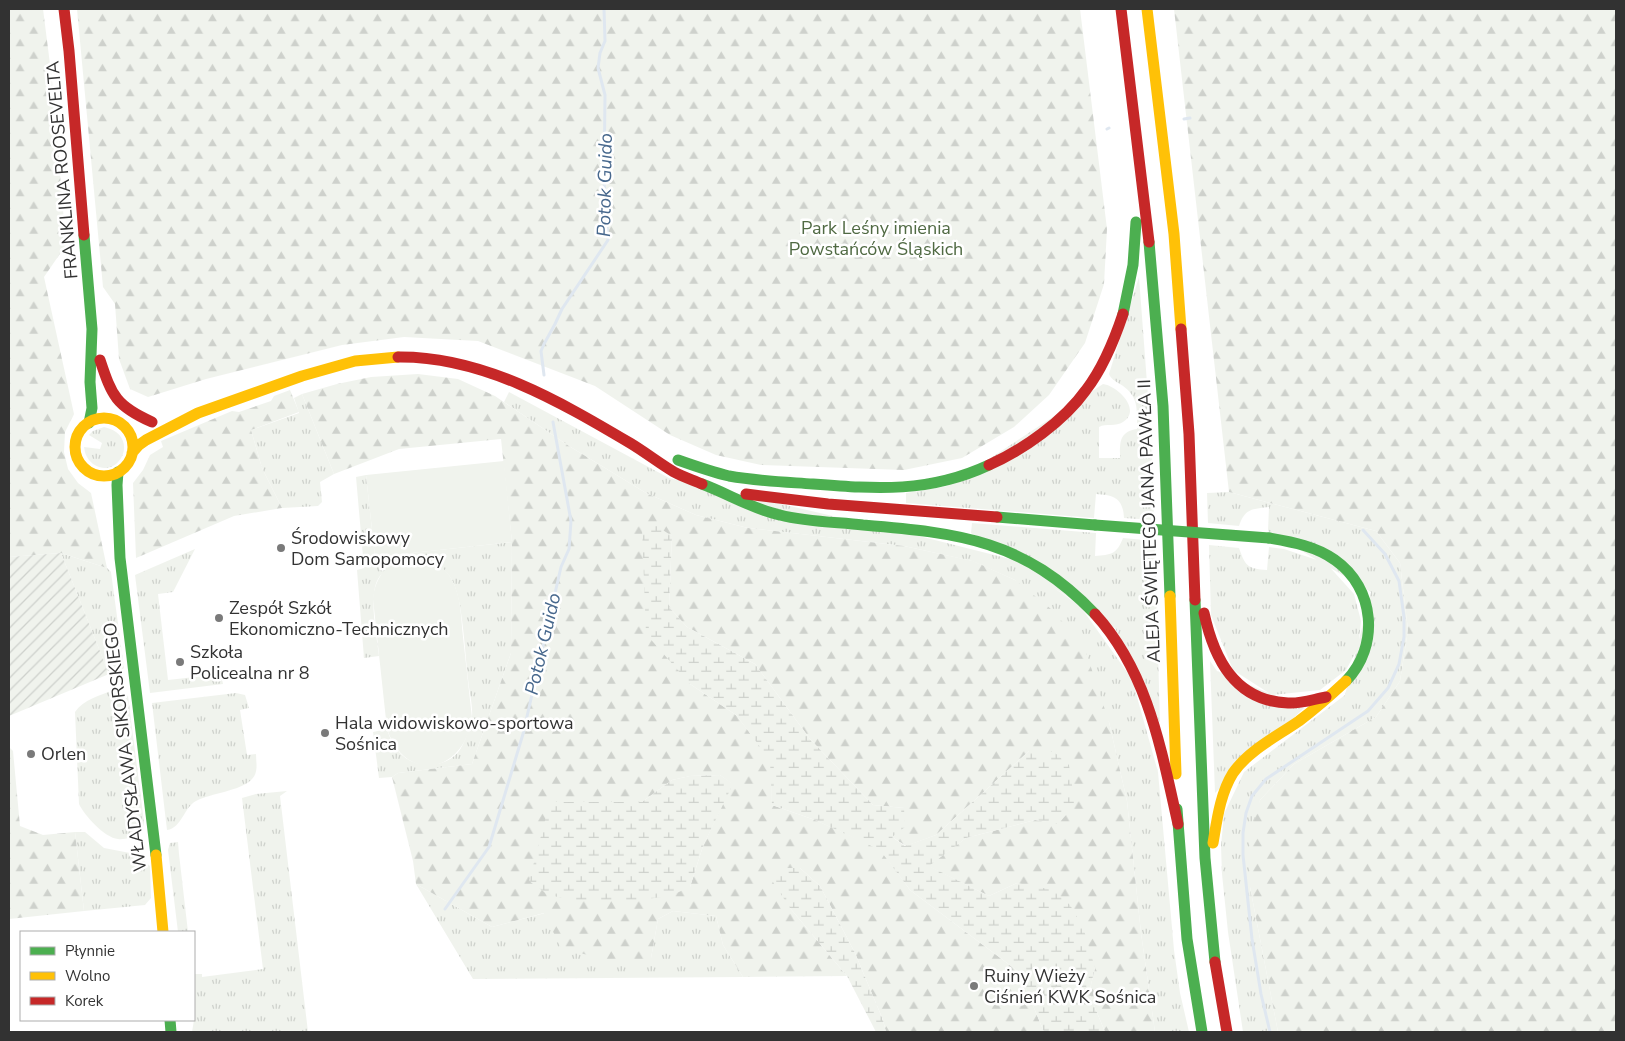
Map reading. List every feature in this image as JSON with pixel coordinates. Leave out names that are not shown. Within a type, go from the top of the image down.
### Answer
[{"type":"main road","name":"FRANKLINA ROOSEVELTA","points":[[64,9],[70,60],[92,329],[90,382],[92,408],[89,423]]},
{"type":"main road","name":"ALEJA ŚWIĘTEGO JANA PAWŁA II","points":[[1121,9],[1153,275],[1164,427],[1178,824],[1187,939],[1202,1032]]},
{"type":"main road","points":[[1147,9],[1174,234],[1189,434],[1202,797],[1207,883],[1219,985],[1227,1032]]},
{"type":"main road","points":[[635,446],[735,477],[856,488],[922,486],[978,470],[1011,454],[1028,444],[1072,407],[1089,387],[1113,342],[1128,297],[1132,274],[1136,242],[1138,152]]},
{"type":"main road","name":"FRANKLINA ROOSEVELTA","points":[[92,329],[100,360],[105,404],[112,420]]},
{"type":"main road","points":[[192,416],[152,422],[133,428],[125,428],[112,420],[104,418],[96,420],[89,423],[79,433],[76,448],[77,458],[81,465],[89,472],[103,477],[112,476],[128,463],[139,444],[192,416],[294,378],[335,366],[377,358],[420,357],[472,365],[505,377],[535,391],[635,446],[674,472],[742,504],[787,517],[938,532],[971,538],[995,546],[1024,558],[1059,581],[1084,602],[1105,625],[1122,649],[1139,681],[1154,725],[1178,824]]},
{"type":"main road","points":[[100,360],[112,393],[121,404],[128,410],[152,422]]},
{"type":"main road","points":[[125,428],[132,442],[132,454]]},
{"type":"main road","name":"WŁADYSŁAWA SIKORSKIEGO","points":[[118,472],[120,558],[157,865],[163,931]]},
{"type":"main road","points":[[96,475],[102,487]]},
{"type":"main road","points":[[707,486],[744,494],[796,501],[1268,538],[1307,546],[1334,558],[1353,576],[1364,596],[1369,622],[1365,652],[1349,680],[1307,715],[1249,756],[1233,774],[1222,797],[1207,883]]},
{"type":"main road","name":"WŁADYSŁAWA SIKORSKIEGO","points":[[106,504],[120,558]]},
{"type":"main road","points":[[1193,551],[1206,628],[1218,657],[1241,688],[1256,696],[1288,703],[1329,696]]},
{"type":"green space","points":[[9,9],[43,9],[52,80],[66,245],[44,277],[74,414],[65,432],[64,452],[68,469],[78,483],[91,493],[107,568],[61,553],[9,557]]},
{"type":"green space","name":"Park Leśny imienia Powstańców Śląskich","points":[[77,9],[1080,9],[1107,229],[1104,284],[1085,343],[1049,395],[1014,427],[962,458],[904,470],[761,465],[716,455],[670,435],[595,386],[478,341],[404,337],[342,345],[206,379],[148,397],[130,389],[119,359],[115,304],[103,287]]},
{"type":"green space","points":[[1174,9],[1616,9],[1616,1032],[1278,1032],[1250,887],[1250,834],[1260,800],[1294,764],[1376,717],[1400,681],[1408,630],[1400,563],[1376,531],[1229,492]]},
{"type":"green space","points":[[1139,277],[1151,436],[1154,520],[1124,518],[1122,506],[1116,499],[1108,495],[1096,494],[1094,518],[906,503],[906,493],[948,486],[1103,384],[1115,389],[1126,399],[1129,405],[1128,417],[1123,422],[1099,427],[1099,458],[1120,458],[1121,443],[1124,435],[1131,430],[1137,429],[1137,409],[1131,393],[1113,380],[1109,374]]},
{"type":"green space","points":[[418,374],[458,379],[495,396],[569,446],[646,493],[696,515],[748,528],[904,546],[973,561],[1015,580],[1051,609],[1084,646],[1109,722],[1127,801],[1141,933],[1155,1032],[1105,1032],[1089,993],[1095,968],[1017,883],[989,896],[928,866],[966,838],[1035,820],[1058,823],[1029,751],[936,835],[906,846],[892,837],[904,808],[873,805],[810,739],[755,664],[687,627],[669,607],[672,536],[642,527],[690,684],[736,715],[771,760],[772,805],[815,820],[880,849],[910,890],[1019,972],[1044,1032],[886,1032],[883,1020],[855,953],[820,886],[800,868],[790,908],[847,976],[743,977],[723,945],[716,916],[673,911],[658,919],[651,958],[622,964],[561,948],[544,913],[492,927],[416,884],[413,861],[392,777],[398,773],[472,764],[511,653],[512,542],[501,439],[399,449],[334,474],[302,394],[371,377]],"holes":[[[720,775],[732,784],[703,846],[690,887],[550,802],[642,802],[672,780],[690,776]]]},
{"type":"green space","points":[[290,390],[299,412],[251,430],[262,468],[282,508],[234,516],[136,558],[133,483],[143,470],[150,455],[163,447],[161,441],[232,411],[239,412],[271,401],[274,396]]},
{"type":"green space","points":[[509,392],[669,478],[1014,560],[1080,606],[1132,679],[1158,772],[1174,950],[1180,993],[1189,1032],[1155,1032],[1141,933],[1127,801],[1109,722],[1015,580],[972,561],[904,546],[748,528],[696,515],[646,493],[569,446],[504,402]]},
{"type":"green space","points":[[302,394],[334,474],[320,482],[322,502],[318,506],[282,508],[262,468],[251,430],[299,413],[294,398]]},
{"type":"green space","points":[[104,427],[116,432],[122,439],[124,447],[118,462],[111,467],[102,468],[89,460],[84,447],[100,449],[102,443],[89,435],[93,431]]},
{"type":"green space","points":[[504,461],[512,542],[375,557],[366,475]]},
{"type":"green space","points":[[366,475],[375,557],[512,542],[511,653],[472,764],[398,773],[392,777],[379,778],[373,732],[387,729],[393,744],[402,755],[417,763],[435,764],[451,759],[457,753],[464,743],[472,712],[463,628],[456,589],[449,575],[442,568],[429,561],[419,558],[380,576],[376,583],[373,603],[379,656],[364,658],[357,570],[364,568],[356,477]]},
{"type":"green space","points":[[1229,492],[1376,531],[1400,563],[1408,630],[1400,681],[1376,717],[1294,764],[1260,800],[1250,887],[1278,1032],[1243,1032],[1228,932],[1222,874],[1221,846],[1224,814],[1244,772],[1345,695],[1371,592],[1268,531],[1269,507],[1250,510],[1241,520],[1239,526],[1208,523],[1207,493]]},
{"type":"green space","points":[[652,523],[672,536],[669,607],[687,627],[755,664],[810,739],[873,805],[904,808],[905,827],[892,837],[905,846],[936,835],[1029,751],[1054,752],[1069,765],[1075,805],[1058,824],[1035,820],[966,838],[929,866],[989,896],[1017,883],[1053,890],[1070,905],[1083,927],[1095,968],[1089,993],[1105,1032],[1044,1032],[1019,972],[910,890],[880,850],[815,820],[772,805],[770,760],[736,715],[690,684],[646,634],[642,527]]},
{"type":"green space","points":[[972,523],[1096,533],[1095,556],[1113,553],[1123,538],[1155,541],[1160,723],[1115,628],[971,533]]},
{"type":"green space","points":[[1209,545],[1239,548],[1245,562],[1255,569],[1267,570],[1269,547],[1284,549],[1326,563],[1354,594],[1361,621],[1358,648],[1346,670],[1320,690],[1272,695],[1233,670],[1211,615]]},
{"type":"green space","points":[[195,549],[173,592],[158,594],[168,680],[221,674],[223,684],[150,693],[135,575]]},
{"type":"green space","points":[[61,553],[107,568],[111,572],[124,668],[119,672],[109,674]]},
{"type":"green space","points":[[61,553],[109,674],[9,716],[9,557]]},
{"type":"green space","points":[[410,557],[434,563],[449,574],[455,586],[461,615],[472,718],[467,737],[458,751],[447,760],[434,765],[420,765],[407,759],[396,747],[387,729],[373,599],[374,591],[380,577],[389,566]]},
{"type":"green space","points":[[1210,661],[1217,671],[1304,708],[1215,793]]},
{"type":"green space","points":[[113,690],[128,696],[144,822],[142,830],[138,835],[121,839],[113,838],[101,830],[90,820],[79,804],[75,712],[87,701]]},
{"type":"green space","points":[[236,693],[245,695],[249,708],[240,710],[247,755],[256,754],[254,777],[240,787],[196,801],[180,822],[167,830],[152,703]]},
{"type":"green space","points":[[9,747],[13,751],[20,826],[43,835],[75,832],[84,911],[9,919]]},
{"type":"green space","points":[[720,775],[733,784],[703,846],[690,887],[670,896],[630,901],[572,901],[547,894],[529,881],[550,802],[642,802],[672,780],[690,776]]},
{"type":"green space","points":[[287,791],[280,796],[308,1032],[192,1032],[195,1021],[195,974],[202,974],[202,977],[263,969],[242,798],[256,794]]},
{"type":"green space","points":[[75,832],[85,832],[104,848],[130,853],[150,866],[151,898],[145,905],[84,911]]},
{"type":"green space","points":[[178,842],[188,931],[178,931],[168,850],[170,843]]},
{"type":"green space","points":[[777,868],[800,868],[820,886],[855,953],[883,1020],[886,1032],[876,1032],[847,976],[790,908],[771,879]]},
{"type":"green space","points":[[416,884],[492,927],[545,913],[651,958],[658,919],[673,911],[716,916],[723,945],[743,977],[473,979]]},
{"type":"waterway","name":"Potok Guido","points":[[544,375],[541,351],[544,344],[562,309],[608,240],[604,181],[605,95],[598,68],[600,53],[605,41],[604,9]]},
{"type":"waterway","points":[[1184,119],[1190,118]]},
{"type":"waterway","name":"Potok Guido","points":[[445,909],[489,847],[523,734],[561,567],[569,549],[571,521],[553,422]]},
{"type":"waterway","points":[[1270,1032],[1261,994],[1252,939],[1243,855],[1243,833],[1246,813],[1252,796],[1266,779],[1368,711],[1388,688],[1399,664],[1404,637],[1404,617],[1399,581],[1385,554],[1363,530]]},
{"type":"traffic: fast","points":[[1123,314],[1133,265],[1136,222]]},
{"type":"traffic: fast","points":[[84,235],[92,329],[90,382],[92,408],[89,423]]},
{"type":"traffic: fast","points":[[1149,242],[1163,406],[1170,596]]},
{"type":"traffic: fast","points":[[678,460],[716,473],[740,478],[881,488],[924,485],[967,474],[989,465]]},
{"type":"traffic: fast","points":[[118,472],[120,558],[156,855]]},
{"type":"traffic: fast","points":[[702,484],[760,509],[790,517],[930,532],[960,537],[989,545],[1016,555],[1042,570],[1069,589],[1095,614]]},
{"type":"traffic: fast","points":[[997,517],[1095,525]]},
{"type":"traffic: fast","points":[[1095,525],[1269,538]]},
{"type":"traffic: fast","points":[[1269,538],[1304,545],[1328,555],[1348,572],[1358,586],[1365,601],[1368,635],[1357,667],[1346,681]]},
{"type":"traffic: fast","points":[[1195,600],[1205,858],[1215,962]]},
{"type":"traffic: fast","points":[[1177,809],[1187,939],[1202,1032]]},
{"type":"traffic: fast","points":[[170,1021],[171,1032]]},
{"type":"traffic: slow","points":[[1147,9],[1174,234],[1181,329]]},
{"type":"traffic: slow","points":[[132,453],[146,440],[198,413],[302,376],[355,361],[398,357]]},
{"type":"traffic: slow","points":[[104,418],[120,423],[128,431],[133,447],[128,463],[120,471],[104,476],[88,471],[80,463],[75,447],[80,431],[88,423],[104,418]]},
{"type":"traffic: slow","points":[[1170,596],[1176,774]]},
{"type":"traffic: slow","points":[[1213,843],[1225,790],[1239,765],[1272,738],[1299,721],[1346,681]]},
{"type":"traffic: slow","points":[[156,855],[163,931]]},
{"type":"traffic: jam","points":[[64,9],[84,235]]},
{"type":"traffic: jam","points":[[1121,9],[1149,242]]},
{"type":"traffic: jam","points":[[989,465],[1042,434],[1077,402],[1103,363],[1123,314]]},
{"type":"traffic: jam","points":[[1181,329],[1189,434],[1195,600]]},
{"type":"traffic: jam","points":[[398,357],[460,364],[519,384],[548,397],[603,427],[636,446],[674,472],[702,484]]},
{"type":"traffic: jam","points":[[100,360],[108,383],[117,398],[130,411],[152,422]]},
{"type":"traffic: jam","points":[[746,494],[828,504],[997,517]]},
{"type":"traffic: jam","points":[[1204,613],[1208,630],[1221,661],[1241,686],[1254,695],[1288,703],[1326,697]]},
{"type":"traffic: jam","points":[[1095,614],[1113,637],[1128,661],[1140,686],[1158,740],[1178,824]]},
{"type":"traffic: jam","points":[[1215,962],[1227,1032]]},
{"type":"place","name":"Środowiskowy Dom Samopomocy","points":[[281,548]]},
{"type":"place","name":"Zespół Szkół Ekonomiczno-Technicznych","points":[[219,618]]},
{"type":"place","name":"Szkoła Policealna nr 8","points":[[180,662]]},
{"type":"place","name":"Hala widowiskowo-sportowa Sośnica","points":[[325,733]]},
{"type":"place","name":"Orlen","points":[[31,754]]},
{"type":"place","name":"Ruiny Wieży Ciśnień KWK Sośnica","points":[[974,986]]}]
